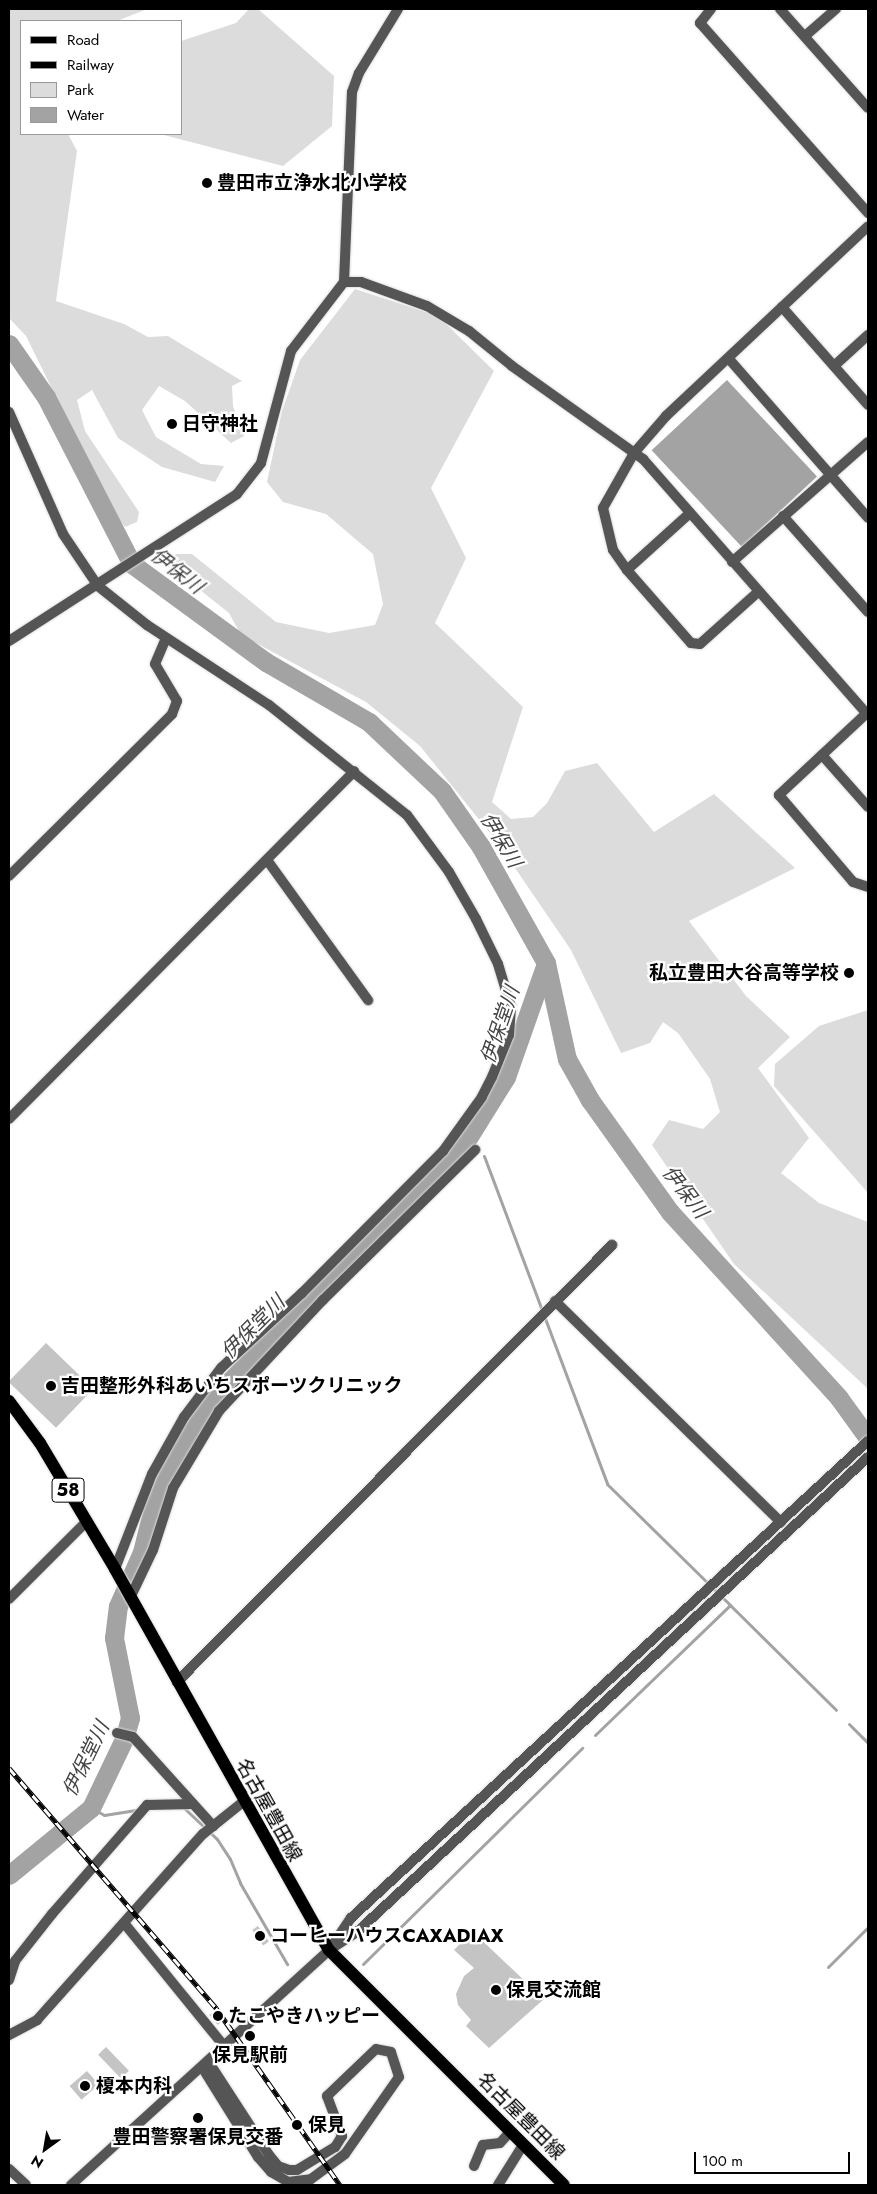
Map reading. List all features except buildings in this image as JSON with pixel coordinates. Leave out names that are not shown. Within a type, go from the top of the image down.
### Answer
[{"type":"main road","name":"名古屋豊田線","points":[[9,1401],[40,1443],[115,1569],[243,1802],[329,1950],[564,2185]]},
{"type":"street","points":[[9,642],[164,545],[237,494],[261,463],[291,351],[344,282],[352,92],[359,73],[398,9]]},
{"type":"street","points":[[711,9],[700,23],[868,213]]},
{"type":"street","points":[[780,9],[868,108]]},
{"type":"street","points":[[805,36],[836,9]]},
{"type":"street","points":[[760,591],[696,646],[627,570],[613,550],[603,508],[634,453],[666,416],[868,226]]},
{"type":"street","points":[[344,282],[361,282],[427,306],[469,331],[512,366],[634,453],[868,713],[782,791],[780,800],[853,882],[868,887]]},
{"type":"street","points":[[782,307],[868,405]]},
{"type":"street","points":[[834,366],[868,335]]},
{"type":"street","points":[[728,359],[868,518]]},
{"type":"street","points":[[9,412],[63,534],[102,584],[166,638],[269,705],[407,815],[449,872],[476,919],[509,993],[512,1016],[509,1035],[482,1098],[443,1151],[302,1293],[222,1368],[184,1417],[152,1474],[115,1569]]},
{"type":"street","points":[[732,562],[868,442]]},
{"type":"street","points":[[627,570],[690,513]]},
{"type":"street","points":[[783,516],[868,612]]},
{"type":"street","points":[[9,876],[172,714],[177,701],[155,664],[166,638]]},
{"type":"street","points":[[822,755],[868,807]]},
{"type":"street","points":[[9,1119],[354,771]]},
{"type":"street","points":[[267,860],[368,1000]]},
{"type":"street","points":[[129,1596],[153,1550],[173,1488],[219,1411],[323,1300],[475,1150]]},
{"type":"street","points":[[177,1682],[612,1245]]},
{"type":"street","points":[[555,1302],[781,1522]]},
{"type":"street","points":[[329,1950],[351,1918],[868,1440]]},
{"type":"street","points":[[71,2185],[329,1950],[358,1931],[868,1457]]},
{"type":"street","points":[[9,1599],[87,1521]]},
{"type":"street","points":[[117,1733],[133,1737],[193,1804],[209,1829]]},
{"type":"street","points":[[9,2035],[37,2020],[209,1829],[243,1802]]},
{"type":"street","points":[[9,1980],[16,1961],[52,1914],[145,1808],[193,1804]]},
{"type":"street","points":[[124,1923],[223,2045]]},
{"type":"street","points":[[376,2049],[391,2052],[399,2077],[345,2154],[311,2179],[288,2182],[271,2172],[258,2157],[205,2064],[269,2155],[278,2166],[289,2170],[298,2170],[335,2147],[342,2136],[327,2096],[376,2049]]},
{"type":"street","points":[[474,2166],[483,2146],[500,2143],[510,2132]]},
{"type":"street","points":[[498,2185],[523,2145]]},
{"type":"street","points":[[9,2169],[26,2185]]},
{"type":"green space","points":[[9,9],[147,9],[120,20],[20,20],[20,135],[69,135],[77,151],[56,301],[124,324],[148,337],[168,336],[242,381],[232,386],[233,406],[244,436],[231,443],[185,401],[159,386],[142,410],[156,437],[201,464],[224,466],[215,482],[162,467],[118,438],[92,390],[77,400],[85,431],[139,512],[137,522],[125,527],[111,509],[26,336],[9,318]]},
{"type":"green space","points":[[249,9],[258,9],[334,76],[332,126],[283,166],[164,135],[182,135],[182,41],[236,23]]},
{"type":"green space","points":[[355,289],[438,316],[494,371],[431,488],[466,558],[435,623],[523,707],[492,802],[511,819],[533,817],[547,803],[565,771],[597,763],[654,832],[714,794],[795,868],[689,921],[746,996],[790,1037],[758,1068],[809,1138],[781,1173],[819,1203],[868,1222],[868,1389],[734,1264],[652,1145],[669,1120],[703,1129],[720,1112],[710,1079],[678,1033],[663,1022],[650,1043],[621,1053],[571,950],[498,843],[420,746],[366,702],[241,635],[229,613],[166,563],[176,554],[192,554],[276,622],[329,633],[375,625],[383,604],[373,554],[326,514],[283,502],[267,482],[282,411],[300,360]]},
{"type":"green space","points":[[868,1010],[868,1193],[774,1086],[775,1064],[819,1026]]},
{"type":"water","points":[[727,380],[817,477],[742,547],[652,450]]},
{"type":"waterway","name":"伊保川","points":[[9,344],[46,397],[132,564],[266,662],[369,722],[442,791],[481,847],[546,963],[567,1059],[590,1100],[670,1212],[839,1398],[868,1438]]},
{"type":"waterway","name":"伊保堂川","points":[[9,1875],[91,1808],[124,1739],[130,1718],[114,1638],[118,1606],[142,1552],[152,1512],[175,1456],[202,1412],[227,1384],[468,1138],[506,1077],[545,966]]},
{"type":"waterway","points":[[484,1156],[607,1484],[730,1605]]},
{"type":"waterway","points":[[595,1735],[730,1605],[836,1710]]},
{"type":"waterway","points":[[849,1724],[868,1743]]},
{"type":"waterway","points":[[363,1964],[582,1748]]},
{"type":"waterway","points":[[91,1808],[104,1815],[141,1809]]},
{"type":"waterway","points":[[184,1808],[217,1839],[230,1859],[240,1883],[287,1964]]},
{"type":"waterway","points":[[828,1967],[868,1927]]},
{"type":"railway","points":[[9,1768],[216,2008],[340,2185]]},
{"type":"place","name":"豊田市立浄水北小学校","points":[[207,183]]},
{"type":"place","name":"日守神社","points":[[172,424]]},
{"type":"place","name":"私立豊田大谷高等学校","points":[[849,973]]},
{"type":"place","name":"吉田整形外科あいちスポーツクリニック","points":[[51,1386]]},
{"type":"place","name":"コーヒーハウスCAXADIAX","points":[[260,1936]]},
{"type":"place","name":"保見交流館","points":[[496,1990]]},
{"type":"place","name":"たこやきハッピー","points":[[218,2016]]},
{"type":"place","name":"保見駅前","points":[[250,2036]]},
{"type":"place","name":"榎本内科","points":[[85,2086]]},
{"type":"place","name":"豊田警察署保見交番","points":[[198,2118]]},
{"type":"place","name":"保見","points":[[297,2125]]}]
